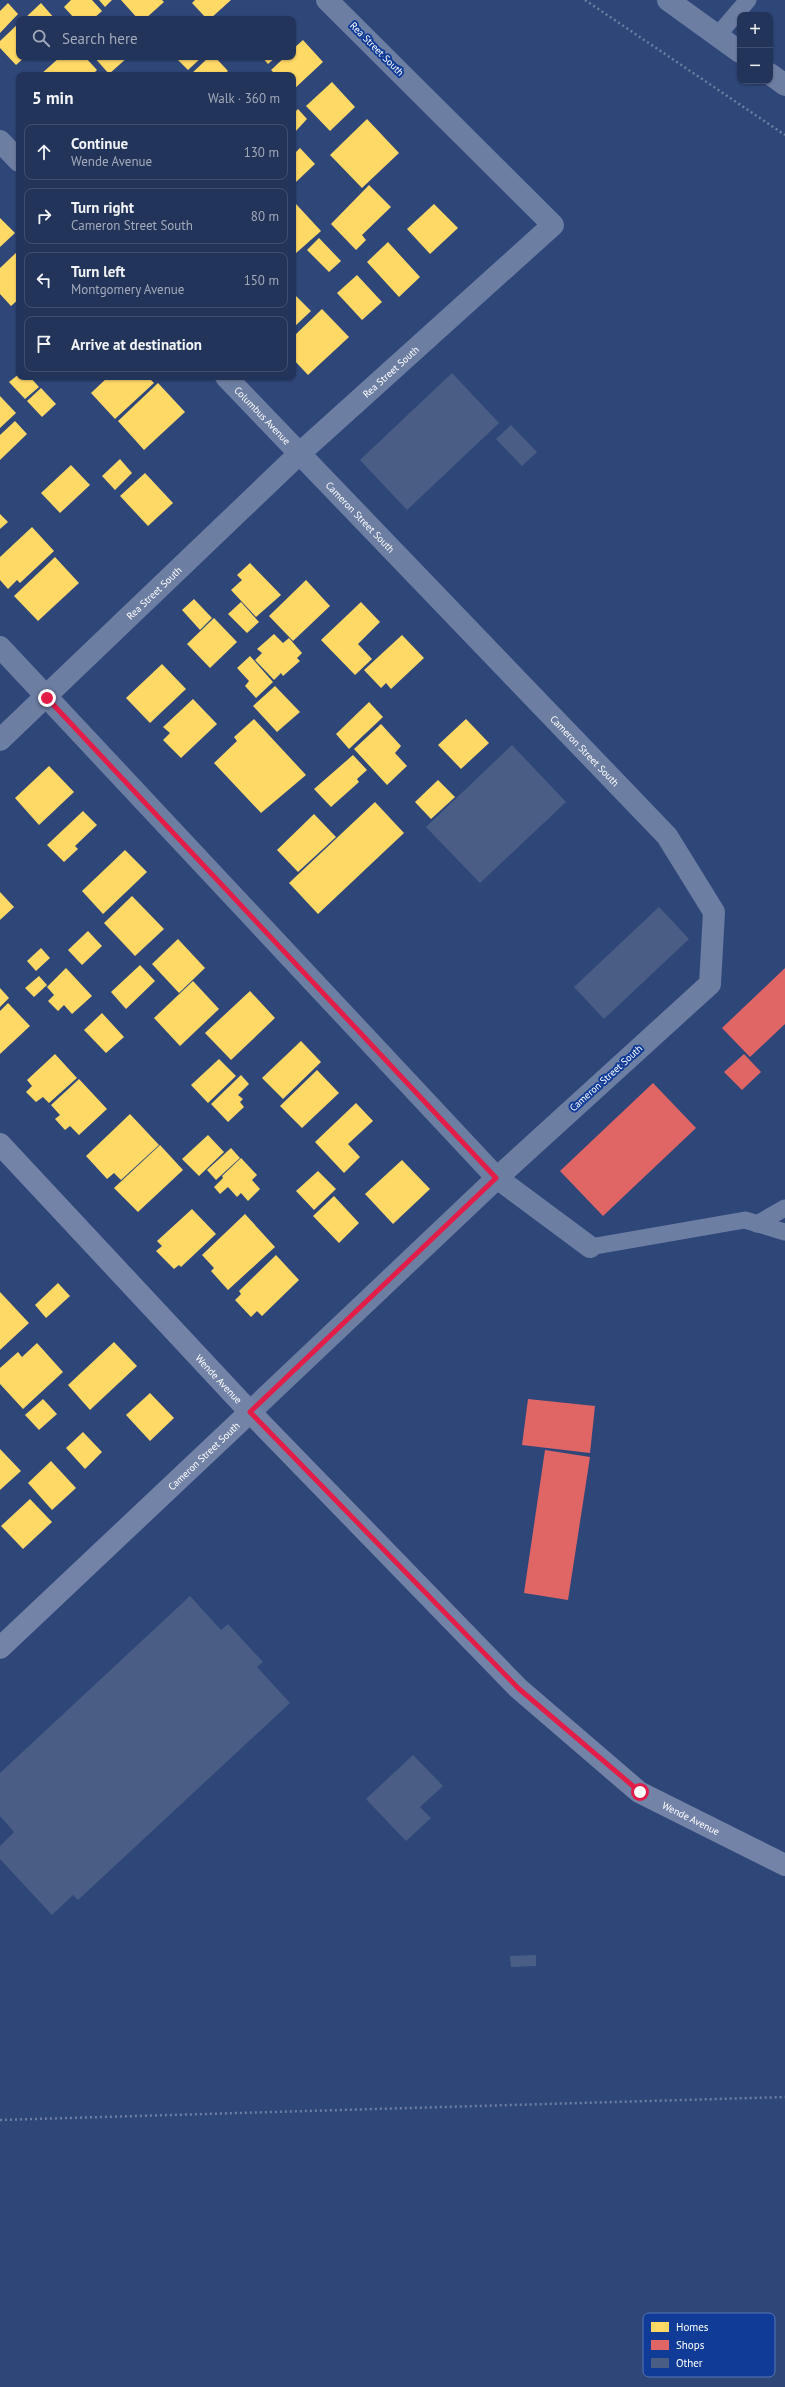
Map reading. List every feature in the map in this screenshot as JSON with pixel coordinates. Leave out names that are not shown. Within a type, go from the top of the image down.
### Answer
[{"type":"street","name":"Rea Street South","points":[[0,740],[47,698],[299,454],[553,225],[327,0]]},
{"type":"street","points":[[668,0],[737,50]]},
{"type":"street","points":[[773,76],[785,85]]},
{"type":"street","points":[[0,141],[16,158]]},
{"type":"street","name":"Columbus Avenue","points":[[229,380],[299,454]]},
{"type":"street","name":"Cameron Street South","points":[[0,1648],[496,1178],[710,984],[714,912],[667,836],[299,454]]},
{"type":"street","points":[[0,647],[496,1178],[590,1247]]},
{"type":"street","name":"Wende Avenue","points":[[0,1144],[250,1412],[518,1688],[640,1792],[785,1865]]},
{"type":"lane","points":[[718,36],[748,0]]},
{"type":"lane","points":[[757,1224],[785,1208]]},
{"type":"lane","points":[[590,1247],[745,1220],[785,1232]]},
{"type":"path","points":[[585,0],[785,135]]},
{"type":"path","points":[[0,2120],[785,2097]]},
{"type":"building: Homes","points":[[71,0],[92,0],[102,11],[96,16],[72,16],[64,7]]},
{"type":"building: Homes","points":[[99,0],[112,0],[105,7]]},
{"type":"building: Homes","points":[[121,0],[162,0],[164,2],[148,16],[135,16]]},
{"type":"building: Homes","points":[[195,0],[231,0],[213,16],[204,16],[192,3]]},
{"type":"building: Homes","points":[[8,3],[18,14],[0,33],[0,11]]},
{"type":"building: Homes","points":[[41,3],[52,16],[27,16]]},
{"type":"building: Homes","points":[[16,26],[16,60],[22,60],[16,65],[0,48],[0,41]]},
{"type":"building: Homes","points":[[303,40],[323,62],[296,87],[296,72],[273,72],[271,70],[282,60],[296,60],[296,46]]},
{"type":"building: Homes","points":[[57,60],[88,60],[97,70],[95,72],[43,72]]},
{"type":"building: Homes","points":[[97,60],[125,60],[111,72],[107,72]]},
{"type":"building: Homes","points":[[178,60],[199,60],[188,70]]},
{"type":"building: Homes","points":[[206,60],[218,60],[228,71],[227,72],[193,72]]},
{"type":"building: Homes","points":[[265,60],[273,60],[268,64]]},
{"type":"building: Homes","points":[[332,82],[355,107],[330,131],[306,106]]},
{"type":"building: Homes","points":[[298,109],[307,119],[296,131],[296,111]]},
{"type":"building: Homes","points":[[367,119],[399,153],[362,188],[330,155]]},
{"type":"building: Homes","points":[[300,148],[315,164],[296,182],[296,152]]},
{"type":"building: Homes","points":[[369,185],[391,207],[362,235],[366,240],[356,250],[331,224]]},
{"type":"building: Homes","points":[[296,204],[321,231],[296,253]]},
{"type":"building: Homes","points":[[434,204],[458,228],[430,254],[407,229]]},
{"type":"building: Homes","points":[[0,218],[15,233],[0,247]]},
{"type":"building: Homes","points":[[319,238],[341,261],[329,272],[307,250]]},
{"type":"building: Homes","points":[[388,242],[420,277],[399,297],[367,262]]},
{"type":"building: Homes","points":[[16,253],[16,302],[11,306],[0,294],[0,268]]},
{"type":"building: Homes","points":[[357,275],[382,302],[362,320],[337,293]]},
{"type":"building: Homes","points":[[296,296],[311,311],[296,325]]},
{"type":"building: Homes","points":[[322,309],[349,337],[308,375],[296,362],[296,334]]},
{"type":"building: Homes","points":[[16,376],[16,380],[33,380],[39,387],[25,399],[9,382]]},
{"type":"building: Homes","points":[[105,380],[151,380],[154,383],[115,419],[91,393]]},
{"type":"building: Homes","points":[[158,383],[185,412],[144,450],[118,421]]},
{"type":"building: Homes","points":[[41,388],[56,404],[42,417],[27,401]]},
{"type":"building: Homes","points":[[0,396],[16,413],[0,428]]},
{"type":"building: Homes","points":[[15,421],[27,434],[0,460],[0,435]]},
{"type":"building: Homes","points":[[120,459],[132,473],[115,490],[102,476]]},
{"type":"building: Homes","points":[[71,465],[90,485],[60,513],[41,493]]},
{"type":"building: Homes","points":[[145,473],[173,503],[148,526],[120,496]]},
{"type":"building: Homes","points":[[0,514],[8,522],[0,529]]},
{"type":"building: Homes","points":[[32,527],[54,551],[20,583],[17,580],[8,589],[0,580],[0,557]]},
{"type":"building: Homes","points":[[55,557],[79,583],[38,621],[14,596]]},
{"type":"building: Homes","points":[[250,563],[281,595],[256,617],[231,590],[242,580],[237,575]]},
{"type":"building: Homes","points":[[306,580],[330,606],[293,641],[269,616]]},
{"type":"building: Homes","points":[[194,599],[212,618],[200,630],[182,610]]},
{"type":"building: Homes","points":[[241,602],[259,622],[247,633],[228,614]]},
{"type":"building: Homes","points":[[361,602],[380,622],[358,644],[372,659],[355,675],[321,640]]},
{"type":"building: Homes","points":[[214,618],[237,642],[210,668],[187,644]]},
{"type":"building: Homes","points":[[274,634],[283,643],[289,638],[302,653],[297,658],[300,661],[283,676],[281,673],[274,680],[255,660],[262,653],[257,649]]},
{"type":"building: Homes","points":[[402,635],[424,658],[391,689],[386,683],[381,688],[364,670]]},
{"type":"building: Homes","points":[[250,656],[273,682],[256,698],[245,686],[249,681],[237,668]]},
{"type":"building: Homes","points":[[162,664],[186,689],[150,723],[126,698]]},
{"type":"building: Homes","points":[[275,686],[300,712],[277,732],[253,706]]},
{"type":"building: Homes","points":[[193,699],[217,724],[181,758],[163,740],[170,733],[163,727]]},
{"type":"building: Homes","points":[[369,702],[383,717],[349,749],[336,734]]},
{"type":"building: Homes","points":[[254,719],[306,775],[261,813],[214,763],[237,741],[234,737]]},
{"type":"building: Homes","points":[[466,719],[489,743],[461,769],[438,745]]},
{"type":"building: Homes","points":[[381,724],[401,746],[395,753],[407,766],[387,785],[354,749]]},
{"type":"building: Homes","points":[[353,755],[367,770],[357,779],[359,782],[331,807],[314,789]]},
{"type":"building: Homes","points":[[49,766],[74,792],[39,825],[15,798]]},
{"type":"building: Homes","points":[[438,780],[455,797],[431,819],[415,802]]},
{"type":"building: Homes","points":[[375,802],[404,833],[318,914],[289,883]]},
{"type":"building: Homes","points":[[83,811],[97,825],[75,846],[78,849],[64,862],[47,845]]},
{"type":"building: Homes","points":[[314,814],[336,837],[298,872],[277,850]]},
{"type":"building: Homes","points":[[125,850],[147,872],[103,914],[82,891]]},
{"type":"building: Homes","points":[[0,892],[14,907],[0,920]]},
{"type":"building: Homes","points":[[132,896],[164,929],[135,956],[104,923]]},
{"type":"building: Homes","points":[[88,931],[102,946],[82,965],[68,950]]},
{"type":"building: Homes","points":[[178,939],[205,968],[179,993],[152,964]]},
{"type":"building: Homes","points":[[41,948],[50,958],[36,971],[27,961]]},
{"type":"building: Homes","points":[[140,965],[155,981],[126,1009],[111,992]]},
{"type":"building: Homes","points":[[66,968],[92,996],[72,1014],[64,1005],[58,1011],[48,1001],[54,995],[47,987]]},
{"type":"building: Homes","points":[[39,976],[47,985],[34,997],[25,988]]},
{"type":"building: Homes","points":[[193,981],[219,1009],[180,1046],[154,1018]]},
{"type":"building: Homes","points":[[0,988],[9,998],[0,1007]]},
{"type":"building: Homes","points":[[250,991],[275,1018],[231,1060],[205,1033]]},
{"type":"building: Homes","points":[[8,1003],[30,1026],[0,1054],[0,1011]]},
{"type":"building: Homes","points":[[102,1013],[124,1037],[106,1053],[84,1030]]},
{"type":"building: Homes","points":[[301,1041],[321,1062],[283,1099],[262,1078]]},
{"type":"building: Homes","points":[[55,1054],[77,1078],[49,1103],[43,1097],[36,1102],[26,1092],[32,1086],[27,1080]]},
{"type":"building: Homes","points":[[219,1059],[236,1076],[208,1103],[191,1085]]},
{"type":"building: Homes","points":[[317,1070],[339,1093],[302,1128],[280,1106]]},
{"type":"building: Homes","points":[[241,1075],[249,1084],[238,1095],[243,1099],[240,1102],[244,1107],[228,1122],[211,1104]]},
{"type":"building: Homes","points":[[79,1079],[107,1109],[79,1135],[70,1126],[65,1130],[55,1119],[60,1115],[51,1105]]},
{"type":"building: Homes","points":[[356,1103],[373,1121],[348,1144],[360,1157],[344,1173],[315,1142]]},
{"type":"building: Homes","points":[[130,1114],[159,1145],[121,1180],[114,1173],[107,1179],[86,1156]]},
{"type":"building: Homes","points":[[208,1135],[224,1152],[199,1176],[182,1159]]},
{"type":"building: Homes","points":[[160,1145],[183,1170],[138,1212],[114,1188]]},
{"type":"building: Homes","points":[[231,1148],[240,1158],[216,1180],[207,1170]]},
{"type":"building: Homes","points":[[241,1158],[257,1175],[252,1180],[260,1189],[248,1201],[241,1193],[237,1197],[228,1187],[220,1194],[214,1187],[223,1178],[222,1176]]},
{"type":"building: Homes","points":[[402,1160],[430,1189],[393,1224],[365,1194]]},
{"type":"building: Homes","points":[[318,1171],[336,1189],[314,1210],[296,1191]]},
{"type":"building: Homes","points":[[334,1196],[359,1223],[339,1243],[313,1216]]},
{"type":"building: Homes","points":[[192,1209],[216,1234],[181,1267],[179,1265],[174,1269],[156,1251],[162,1246],[157,1241]]},
{"type":"building: Homes","points":[[245,1214],[275,1247],[228,1290],[211,1271],[214,1268],[202,1255]]},
{"type":"building: Homes","points":[[276,1255],[299,1280],[262,1316],[257,1311],[251,1317],[235,1300],[241,1294],[239,1291]]},
{"type":"building: Homes","points":[[58,1283],[70,1296],[46,1318],[35,1305]]},
{"type":"building: Homes","points":[[0,1292],[29,1323],[0,1350]]},
{"type":"building: Homes","points":[[114,1342],[137,1366],[90,1410],[68,1385]]},
{"type":"building: Homes","points":[[37,1343],[63,1372],[23,1409],[0,1384],[0,1368],[18,1352],[22,1357]]},
{"type":"building: Homes","points":[[150,1393],[174,1418],[150,1441],[126,1415]]},
{"type":"building: Homes","points":[[43,1399],[57,1414],[39,1430],[25,1415]]},
{"type":"building: Homes","points":[[83,1432],[102,1452],[85,1469],[66,1448]]},
{"type":"building: Homes","points":[[0,1449],[21,1471],[0,1490]]},
{"type":"building: Homes","points":[[51,1461],[76,1488],[52,1510],[28,1483]]},
{"type":"building: Homes","points":[[30,1499],[52,1522],[23,1549],[1,1526]]},
{"type":"building: Shops","points":[[785,968],[785,1024],[750,1057],[722,1028]]},
{"type":"building: Shops","points":[[744,1054],[761,1072],[742,1090],[724,1072]]},
{"type":"building: Shops","points":[[653,1083],[696,1128],[603,1216],[560,1171]]},
{"type":"building: Shops","points":[[528,1399],[595,1406],[590,1453],[522,1445]]},
{"type":"building: Shops","points":[[545,1450],[590,1457],[568,1600],[524,1593]]},
{"type":"building: Other","points":[[452,373],[499,423],[407,510],[360,460]]},
{"type":"building: Other","points":[[511,425],[537,452],[522,466],[496,439]]},
{"type":"building: Other","points":[[512,745],[566,802],[480,883],[426,827]]},
{"type":"building: Other","points":[[659,907],[689,939],[604,1019],[574,987]]},
{"type":"building: Other","points":[[190,1596],[221,1630],[228,1624],[263,1662],[257,1667],[290,1703],[78,1900],[73,1895],[52,1915],[0,1859],[0,1846],[14,1832],[0,1816],[0,1773]]},
{"type":"building: Other","points":[[413,1755],[443,1786],[420,1807],[431,1818],[406,1841],[366,1799]]},
{"type":"building: Other","points":[[536,1955],[536,1966],[511,1967],[510,1956]]},
{"type":"route","points":[[47,698],[496,1178],[250,1412],[518,1688],[640,1792]]}]
